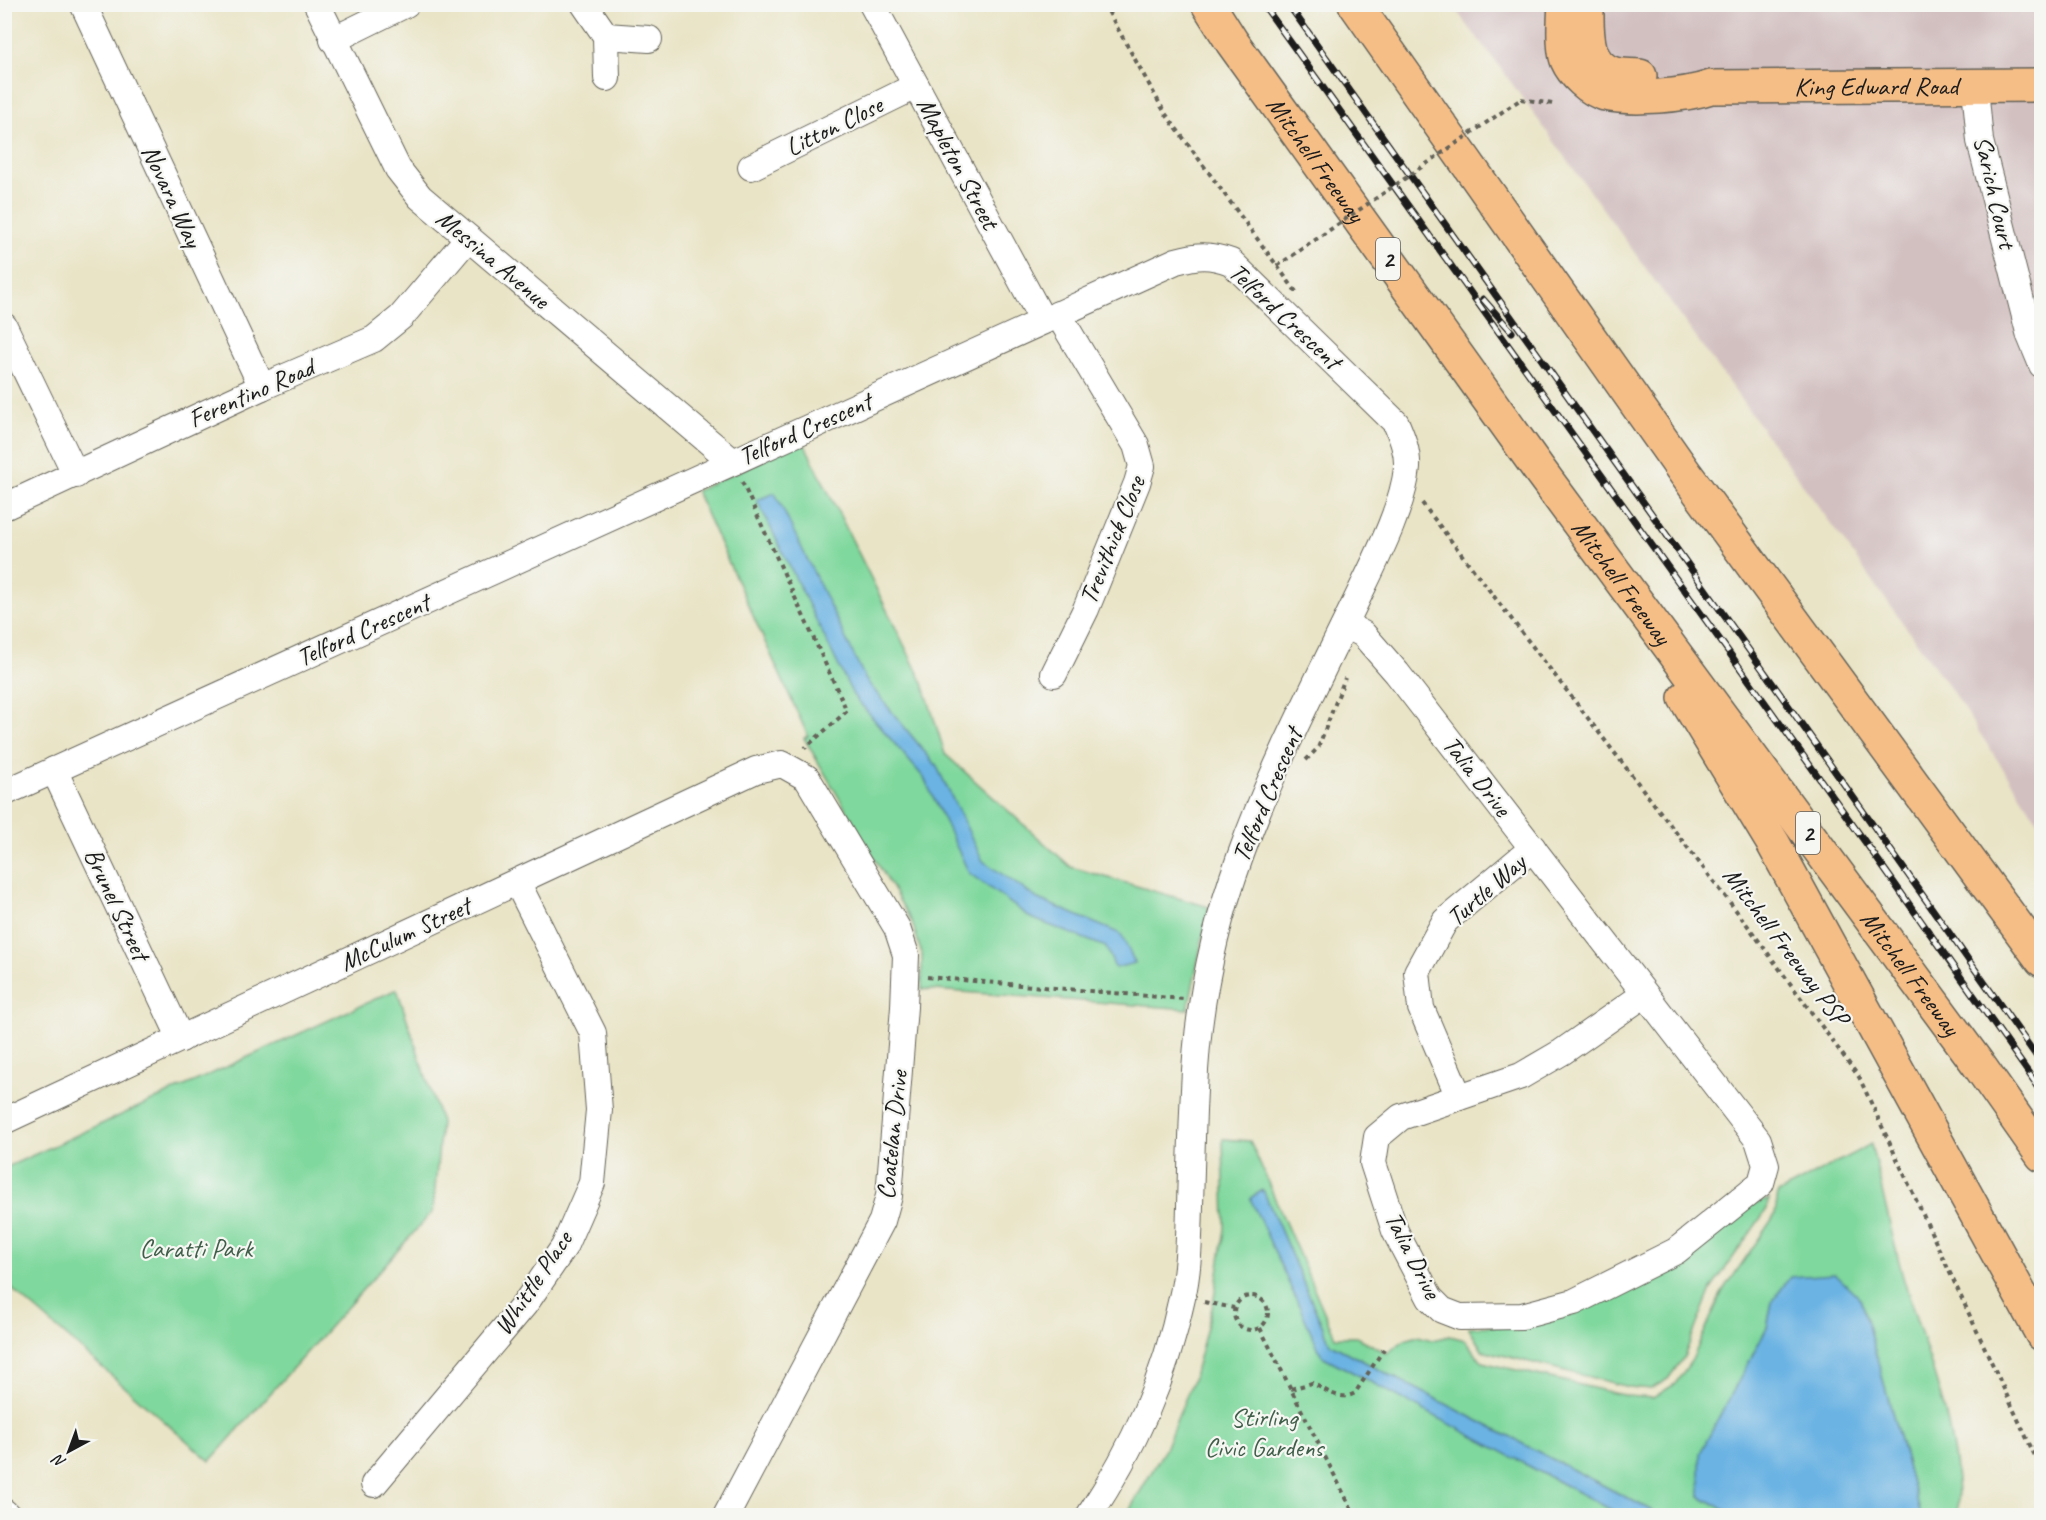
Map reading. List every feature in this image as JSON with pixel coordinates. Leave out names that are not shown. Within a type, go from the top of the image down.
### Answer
[{"type":"main road","name":"Mitchell Freeway","points":[[1208,4],[1232,42],[1571,512],[1978,1064],[2042,1155]]},
{"type":"main road","points":[[1355,4],[1685,473],[2042,960]]},
{"type":"main road","points":[[1565,4],[1566,59],[1591,72],[1587,4]]},
{"type":"main road","name":"King Edward Road","points":[[1591,72],[1603,93],[1634,96],[1695,93],[1711,87],[2042,86]]},
{"type":"main road","points":[[1571,512],[1773,843],[2042,1334]]},
{"type":"main road","points":[[1954,840],[2042,930]]},
{"type":"street","name":"Novara Way","points":[[83,4],[262,387]]},
{"type":"street","name":"Messina Avenue","points":[[317,4],[398,169],[420,197],[733,462]]},
{"type":"street","points":[[333,40],[406,4]]},
{"type":"street","points":[[584,4],[606,36],[607,78]]},
{"type":"street","name":"Mapleton Street","points":[[872,4],[916,86],[1051,318]]},
{"type":"street","points":[[606,36],[650,39]]},
{"type":"street","name":"Litton Close","points":[[751,167],[916,86]]},
{"type":"street","name":"Sarich Court","points":[[1975,87],[1980,141],[2030,336],[2042,364]]},
{"type":"street","name":"Ferentino Road","points":[[4,507],[262,387],[374,339],[402,317],[468,238]]},
{"type":"street","name":"Telford Crescent","points":[[4,793],[1176,261],[1196,255],[1214,256],[1231,262],[1390,416],[1396,423],[1404,441],[1407,465],[1402,493],[1377,556],[1276,769],[1240,854],[1222,911],[1197,1039],[1188,1255],[1183,1297],[1164,1368],[1138,1432],[1089,1515]]},
{"type":"street","name":"Trevithick Close","points":[[1051,318],[1136,446],[1142,466],[1086,609],[1054,674]]},
{"type":"street","points":[[4,326],[76,475]]},
{"type":"street","name":"Talia Drive","points":[[1345,625],[1363,634],[1397,673],[1533,848],[1645,993],[1758,1140],[1766,1165],[1761,1182],[1676,1251],[1574,1302],[1522,1316],[1460,1317],[1442,1310],[1430,1298],[1395,1231],[1373,1163],[1377,1137],[1401,1116],[1521,1076],[1562,1052],[1645,993]]},
{"type":"street","name":"McCulum Street","points":[[4,1121],[756,770],[782,764],[807,778]]},
{"type":"street","name":"Brunel Street","points":[[54,770],[181,1039]]},
{"type":"street","name":"Coatelan Drive","points":[[726,1515],[882,1221],[889,1196],[906,955],[897,928],[807,778]]},
{"type":"street","name":"Turtle Way","points":[[1459,1097],[1420,1008],[1417,972],[1445,921],[1533,848]]},
{"type":"street","name":"Whittle Place","points":[[374,1484],[525,1304],[564,1247],[592,1183],[599,1110],[593,1033],[517,882]]},
{"type":"street","points":[[4,1512],[8,1515]]},
{"type":"path","points":[[1104,4],[1165,113],[1245,220]]},
{"type":"path","points":[[1277,266],[1521,99],[1552,104]]},
{"type":"path","points":[[733,462],[847,711],[805,748]]},
{"type":"path","name":"Mitchell Freeway PSP","points":[[1417,495],[1745,922],[1858,1077],[2042,1471]]},
{"type":"path","points":[[1318,748],[1347,675]]},
{"type":"path","points":[[906,975],[1203,1000]]},
{"type":"path","points":[[1256,1296],[1266,1304],[1268,1317],[1260,1328],[1246,1330],[1235,1322],[1234,1308],[1242,1298],[1256,1296]]},
{"type":"path","points":[[1204,1302],[1234,1308]]},
{"type":"path","points":[[1260,1328],[1355,1515]]},
{"type":"path","points":[[1291,1389],[1312,1383],[1339,1397],[1348,1397],[1355,1393],[1384,1349]]},
{"type":"shaded area","points":[[1452,5],[2041,5],[2041,826],[1950,688],[1505,74]]},
{"type":"green space","points":[[803,441],[923,683],[945,754],[1071,867],[1209,907],[1188,1009],[922,989],[922,955],[912,922],[804,738],[808,736],[696,491]]},
{"type":"green space","name":"Caratti Park","points":[[397,989],[441,1122],[433,1211],[210,1461],[5,1283],[5,1168]]},
{"type":"green space","name":"Stirling Civic Gardens","points":[[1223,1139],[1250,1141],[1335,1337],[1357,1337],[1387,1353],[1405,1340],[1418,1336],[1432,1340],[1450,1336],[1465,1340],[1482,1362],[1627,1396],[1653,1398],[1675,1384],[1692,1360],[1721,1294],[1775,1215],[1778,1193],[1871,1144],[1903,1277],[1948,1424],[1954,1454],[1958,1515],[1921,1515],[1860,1298],[1772,1302],[1767,1328],[1700,1496],[1734,1515],[1660,1515],[1330,1344],[1263,1190],[1251,1198],[1322,1356],[1621,1515],[1126,1516],[1165,1449],[1194,1377],[1213,1304],[1225,1229]]},
{"type":"green space","points":[[1769,1199],[1767,1209],[1711,1289],[1684,1357],[1668,1379],[1651,1389],[1629,1387],[1482,1350],[1468,1327],[1523,1325],[1749,1206]]},
{"type":"water","points":[[775,493],[866,680],[937,767],[983,861],[1038,899],[1121,934],[1135,963],[1115,968],[1106,947],[1031,918],[969,873],[924,778],[853,695],[757,500]]},
{"type":"water","points":[[1263,1190],[1330,1344],[1660,1515],[1621,1515],[1322,1356],[1250,1198]]},
{"type":"water","points":[[1835,1274],[1860,1298],[1921,1515],[1734,1515],[1700,1496],[1700,1453],[1767,1328],[1772,1302],[1790,1277]]},
{"type":"railway","points":[[1263,4],[2042,1092]]},
{"type":"railway","points":[[1288,4],[2042,1064]]},
{"type":"railway","points":[[1483,299],[1512,332]]}]
